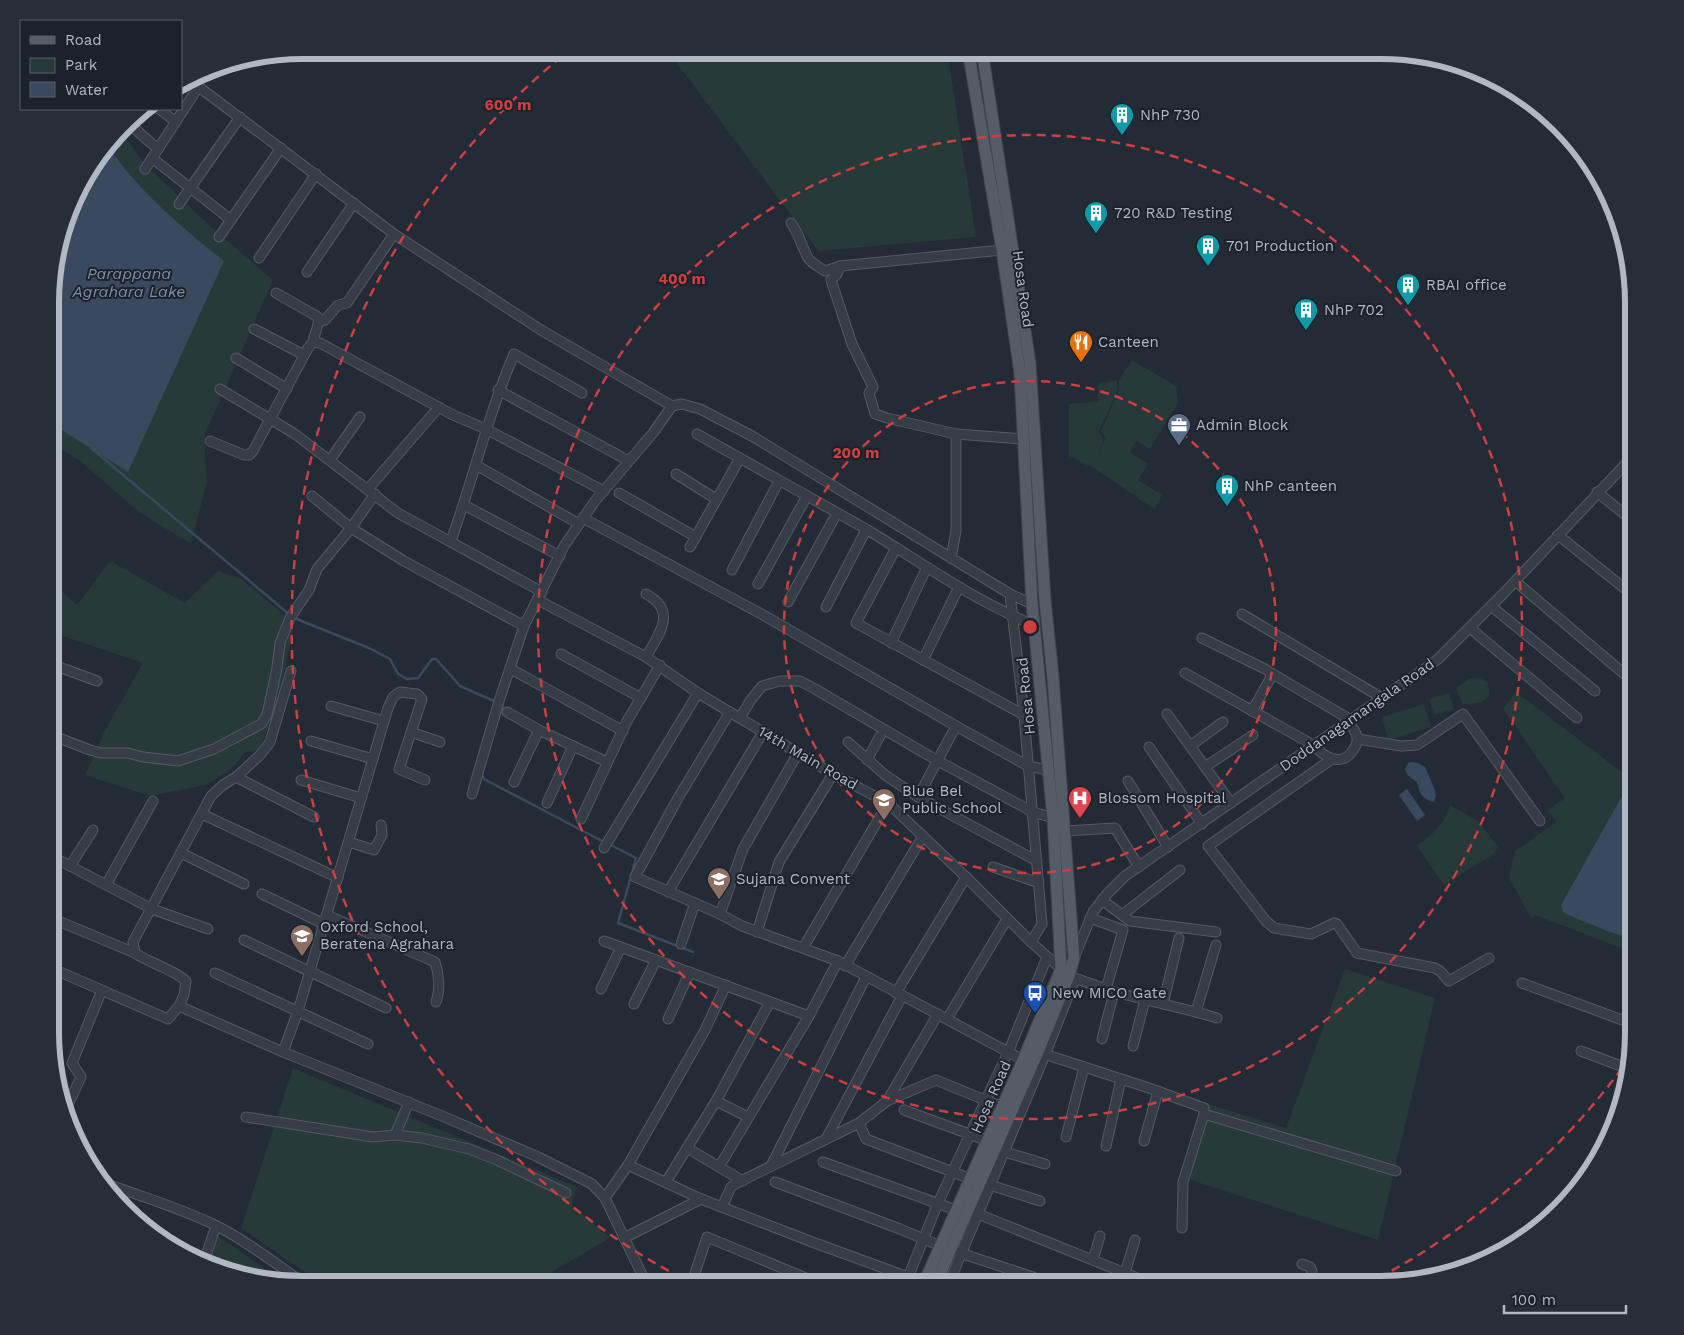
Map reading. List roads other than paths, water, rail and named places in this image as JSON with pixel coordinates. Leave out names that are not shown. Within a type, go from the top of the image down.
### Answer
[{"type":"main road","name":"Hosa Road","points":[[967,1211],[971,1178],[1023,1060],[1068,974],[1060,954],[1053,818],[1032,604],[1020,373],[1002,250],[970,59]]},
{"type":"main road","name":"Hosa Road","points":[[928,1276],[967,1211],[1042,1053],[1074,958],[1053,677],[1045,600],[1030,363],[983,59]]},
{"type":"main road","points":[[1040,681],[1053,677]]},
{"type":"main road","name":"Hosa Road","points":[[937,1276],[945,1248]]},
{"type":"street","points":[[182,110],[194,84]]},
{"type":"street","points":[[196,84],[394,234],[541,330],[672,406],[682,404],[700,409],[752,436],[1010,594],[1032,604]]},
{"type":"street","points":[[160,110],[176,122]]},
{"type":"street","points":[[145,169],[182,110]]},
{"type":"street","points":[[179,204],[240,117]]},
{"type":"street","points":[[133,127],[158,149]]},
{"type":"street","points":[[219,238],[281,148]]},
{"type":"street","points":[[152,158],[232,220]]},
{"type":"street","points":[[259,258],[316,174]]},
{"type":"street","points":[[307,272],[354,203]]},
{"type":"street","points":[[791,223],[803,244],[807,256],[813,263],[825,271],[840,266],[1002,250]]},
{"type":"street","points":[[319,321],[325,320],[338,304],[346,303],[394,234]]},
{"type":"street","points":[[840,266],[837,274],[831,280],[852,344],[873,387],[869,393],[875,414],[956,434],[1023,439]]},
{"type":"street","points":[[276,293],[318,317],[319,321]]},
{"type":"street","points":[[210,440],[244,455],[254,452],[304,355],[313,342],[314,333],[319,321]]},
{"type":"street","points":[[254,329],[304,355]]},
{"type":"street","points":[[313,342],[320,343],[356,361],[439,408],[486,429],[604,491]]},
{"type":"street","points":[[451,541],[464,505],[498,390],[514,354],[582,393]]},
{"type":"street","points":[[236,358],[287,389]]},
{"type":"street","name":"14th Main Road","points":[[220,389],[295,434],[398,513],[451,541],[540,596],[646,657],[698,693],[833,774],[888,803],[1031,942],[1068,974]]},
{"type":"street","points":[[498,390],[629,461]]},
{"type":"street","points":[[472,794],[524,626],[560,556],[581,521],[654,433],[672,406]]},
{"type":"street","points":[[59,737],[101,753],[128,753],[143,757],[178,761],[214,749],[261,724],[266,715],[277,668],[280,643],[292,616],[309,590],[317,569],[352,528],[371,492],[439,408]]},
{"type":"street","points":[[330,460],[360,417]]},
{"type":"street","points":[[697,434],[866,530],[959,587],[1012,616],[1034,625]]},
{"type":"street","points":[[951,558],[956,531],[956,434]]},
{"type":"street","points":[[690,547],[740,458]]},
{"type":"street","name":"Doddanagamangala Road","points":[[1074,958],[1093,912],[1125,876],[1437,660],[1470,628],[1625,464]]},
{"type":"street","points":[[476,465],[765,616],[1028,766],[1049,770]]},
{"type":"street","points":[[676,474],[716,499]]},
{"type":"street","points":[[732,570],[779,481]]},
{"type":"street","points":[[1597,492],[1625,515]]},
{"type":"street","points":[[619,493],[696,537]]},
{"type":"street","points":[[312,496],[352,528],[404,561],[524,626]]},
{"type":"street","points":[[758,584],[807,496]]},
{"type":"street","points":[[464,505],[560,556]]},
{"type":"street","points":[[788,602],[836,513]]},
{"type":"street","points":[[826,607],[866,530]]},
{"type":"street","points":[[1558,535],[1625,589]]},
{"type":"street","points":[[896,548],[856,623],[1024,715]]},
{"type":"street","points":[[891,643],[927,567]]},
{"type":"street","points":[[1515,581],[1625,675]]},
{"type":"street","points":[[924,660],[959,587]]},
{"type":"street","points":[[646,594],[656,600],[663,610],[664,619],[662,629],[646,657]]},
{"type":"street","points":[[1010,594],[1024,715],[1042,924],[1031,942]]},
{"type":"street","points":[[1491,606],[1595,690]]},
{"type":"street","points":[[1242,614],[1382,698]]},
{"type":"street","points":[[1470,628],[1576,718]]},
{"type":"street","points":[[1186,673],[1315,746],[1325,756],[1341,760],[1349,756],[1355,748],[1358,739],[1349,720],[1266,669],[1202,638]]},
{"type":"street","points":[[561,654],[641,698]]},
{"type":"street","points":[[581,819],[623,731],[660,666]]},
{"type":"street","points":[[59,667],[97,681]]},
{"type":"street","points":[[511,669],[623,731]]},
{"type":"street","points":[[135,953],[134,942],[211,796],[236,777],[270,742],[291,671]]},
{"type":"street","points":[[1252,711],[1270,680],[1271,673]]},
{"type":"street","points":[[740,718],[762,686],[780,681],[800,681],[938,761],[1033,812],[1053,818]]},
{"type":"street","points":[[284,1052],[326,920],[384,721],[393,697],[400,692],[417,694],[422,699],[399,769],[425,780]]},
{"type":"street","points":[[604,848],[698,693]]},
{"type":"street","points":[[331,706],[384,721]]},
{"type":"street","points":[[507,712],[539,730],[607,762]]},
{"type":"street","points":[[730,712],[678,798],[635,877],[757,932],[842,964],[1023,1060]]},
{"type":"street","points":[[1167,714],[1231,803]]},
{"type":"street","points":[[1358,739],[1401,746],[1417,745],[1463,714],[1540,821]]},
{"type":"street","points":[[1190,746],[1223,722]]},
{"type":"street","points":[[918,797],[956,726]]},
{"type":"street","points":[[514,782],[539,730]]},
{"type":"street","points":[[411,732],[440,742]]},
{"type":"street","points":[[668,892],[763,732]]},
{"type":"street","points":[[1205,767],[1253,734]]},
{"type":"street","points":[[867,760],[880,736]]},
{"type":"street","points":[[311,741],[373,759]]},
{"type":"street","points":[[848,742],[885,775],[918,797],[1037,861]]},
{"type":"street","points":[[547,803],[573,746]]},
{"type":"street","points":[[1149,747],[1202,824]]},
{"type":"street","points":[[720,914],[742,849],[798,753]]},
{"type":"street","points":[[1332,759],[1208,846],[1266,922],[1274,928],[1311,934],[1334,923],[1337,924],[1356,953],[1435,968],[1449,981],[1489,958]]},
{"type":"street","points":[[757,932],[779,862],[833,774]]},
{"type":"street","points":[[236,777],[314,817]]},
{"type":"street","points":[[302,780],[361,798]]},
{"type":"street","points":[[1128,781],[1168,847]]},
{"type":"street","points":[[106,885],[153,801]]},
{"type":"street","points":[[803,948],[888,803]]},
{"type":"street","points":[[202,814],[338,878]]},
{"type":"street","points":[[349,842],[374,850],[382,835],[381,826]]},
{"type":"street","points":[[1065,831],[1115,828],[1139,867]]},
{"type":"street","points":[[70,866],[93,830]]},
{"type":"street","points":[[719,1167],[809,1016],[923,836]]},
{"type":"street","points":[[181,853],[244,884]]},
{"type":"street","points":[[59,860],[152,909],[208,929]]},
{"type":"street","points":[[993,867],[1039,883]]},
{"type":"street","points":[[1122,915],[1180,870]]},
{"type":"street","points":[[826,1140],[899,994],[966,877]]},
{"type":"street","points":[[262,894],[435,962],[439,975],[439,994],[436,1002]]},
{"type":"street","points":[[1102,900],[1130,921],[1216,932]]},
{"type":"street","points":[[681,944],[695,903]]},
{"type":"street","points":[[1090,918],[1123,930],[1102,1039]]},
{"type":"street","points":[[947,1019],[1007,919]]},
{"type":"street","points":[[59,921],[135,953],[179,975],[186,981],[184,995],[168,1019],[60,972]]},
{"type":"street","points":[[1163,1004],[1179,938]]},
{"type":"street","points":[[244,940],[386,1008]]},
{"type":"street","points":[[604,941],[809,1016]]},
{"type":"street","points":[[1196,1012],[1216,945]]},
{"type":"street","points":[[601,989],[621,946]]},
{"type":"street","points":[[1060,954],[1074,958]]},
{"type":"street","points":[[908,1276],[938,1203],[1008,1052],[1047,957]]},
{"type":"street","points":[[634,1004],[656,960]]},
{"type":"street","points":[[668,1019],[690,972]]},
{"type":"street","points":[[215,973],[368,1044]]},
{"type":"street","points":[[1068,974],[1110,990],[1217,1018]]},
{"type":"street","points":[[771,1166],[866,977]]},
{"type":"street","points":[[1522,983],[1625,1021]]},
{"type":"street","points":[[605,1198],[628,1165],[705,1030],[726,985]]},
{"type":"street","points":[[69,1102],[81,1077],[72,1063],[102,990]]},
{"type":"street","points":[[1133,1046],[1145,1000]]},
{"type":"street","points":[[666,1182],[716,1101],[770,1002]]},
{"type":"street","points":[[178,1006],[284,1052],[409,1102],[577,1175],[592,1184],[605,1198],[643,1276]]},
{"type":"street","points":[[887,1101],[938,1014]]},
{"type":"street","points":[[1581,1051],[1623,1067]]},
{"type":"street","points":[[952,1276],[962,1254],[967,1211],[990,1186],[1005,1152],[1042,1053],[1204,1108],[1204,1114],[1183,1182],[1182,1228]]},
{"type":"street","points":[[1066,1137],[1084,1067]]},
{"type":"street","points":[[1106,1146],[1121,1079]]},
{"type":"street","points":[[722,1207],[731,1187],[859,1124],[887,1101],[936,1080],[1002,1107]]},
{"type":"street","points":[[1144,1141],[1158,1091]]},
{"type":"street","points":[[716,1101],[748,1117]]},
{"type":"street","points":[[395,1135],[409,1102]]},
{"type":"street","points":[[904,1110],[988,1141]]},
{"type":"street","points":[[1204,1114],[1396,1171]]},
{"type":"street","points":[[246,1118],[373,1137],[395,1135],[422,1138],[469,1149],[497,1160],[566,1193]]},
{"type":"street","points":[[859,1124],[866,1139],[971,1178]]},
{"type":"street","points":[[687,1148],[743,1181]]},
{"type":"street","points":[[1005,1152],[1046,1164]]},
{"type":"street","points":[[824,1162],[938,1203],[967,1211],[1132,1276]]},
{"type":"street","points":[[628,1165],[701,1199],[894,1276]]},
{"type":"street","points":[[775,1182],[900,1229],[923,1240],[1030,1276]]},
{"type":"street","points":[[990,1186],[1040,1201]]},
{"type":"street","points":[[114,1187],[197,1217],[216,1226],[293,1276]]},
{"type":"street","points":[[624,1238],[701,1199]]},
{"type":"street","points":[[206,1256],[216,1226]]},
{"type":"street","points":[[1093,1260],[1100,1236]]},
{"type":"street","points":[[694,1276],[708,1237],[801,1276]]},
{"type":"street","points":[[1125,1273],[1135,1240]]},
{"type":"street","points":[[1302,1264],[1310,1267],[1312,1270],[1310,1276]]},
{"type":"water","name":"Parappana Agrahara Lake","points":[[112,151],[134,179],[162,208],[224,261],[128,472],[59,428],[59,286],[63,255],[77,209],[91,180]]},
{"type":"water","points":[[1409,762],[1418,763],[1425,767],[1435,790],[1434,802],[1424,798],[1417,782],[1407,773],[1405,769]]},
{"type":"water","points":[[1407,789],[1425,815],[1417,821],[1399,795]]},
{"type":"water","points":[[1625,791],[1625,937],[1568,915],[1563,912],[1561,905]]},
{"type":"waterway","points":[[91,448],[290,615]]},
{"type":"waterway","points":[[294,618],[369,648],[390,659],[398,674],[407,679],[418,678],[432,659],[436,659],[460,686],[503,705],[498,720]]},
{"type":"waterway","points":[[481,773],[484,779],[604,842]]},
{"type":"waterway","points":[[609,844],[636,858],[618,923],[693,952]]},
{"type":"place","name":"NhP 730","points":[[1122,136]]},
{"type":"place","name":"720 R&D Testing","points":[[1096,234]]},
{"type":"place","name":"701 Production","points":[[1208,267]]},
{"type":"place","name":"RBAI office","points":[[1408,306]]},
{"type":"place","name":"NhP 702","points":[[1306,331]]},
{"type":"place","name":"Canteen","points":[[1081,363]]},
{"type":"place","name":"Admin Block","points":[[1179,446]]},
{"type":"place","name":"NhP canteen","points":[[1227,507]]},
{"type":"place","name":"Blossom Hospital","points":[[1080,819]]},
{"type":"place","name":"Blue Bel Public School","points":[[884,821]]},
{"type":"place","name":"Sujana Convent","points":[[719,900]]},
{"type":"place","name":"Oxford School, Beratena Agrahara","points":[[302,957]]},
{"type":"place","name":"New MICO Gate","points":[[1035,1014]]}]
